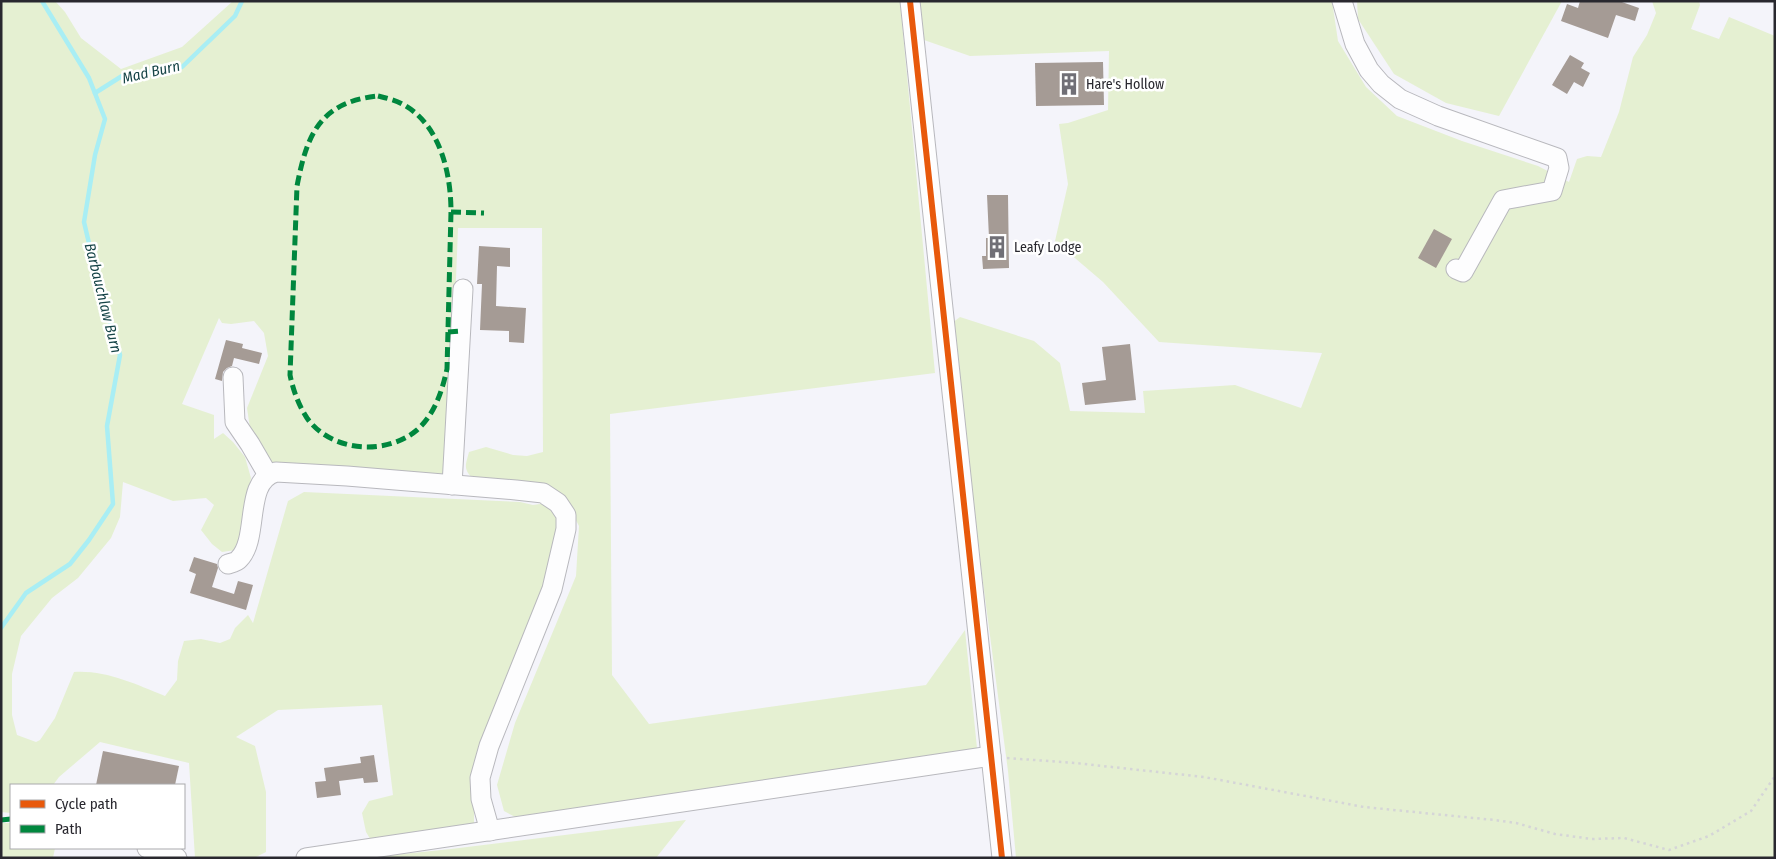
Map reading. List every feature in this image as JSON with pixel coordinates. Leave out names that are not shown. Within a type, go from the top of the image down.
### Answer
[{"type":"street","points":[[910,1],[1002,858]]},
{"type":"street","points":[[1342,1],[1355,44],[1369,70],[1381,84],[1400,100],[1438,116],[1557,158],[1559,168],[1552,191],[1503,200],[1463,272],[1456,269]]},
{"type":"street","points":[[452,485],[463,290]]},
{"type":"street","points":[[233,377],[235,422],[268,475]]},
{"type":"street","points":[[228,564],[238,560],[246,547],[259,484],[268,475],[276,472],[347,476],[544,493],[558,502],[566,515],[566,529],[552,589],[489,746],[480,778],[481,799],[490,831]]},
{"type":"street","points":[[306,858],[991,756]]},
{"type":"street","points":[[154,849],[168,851],[177,858]]},
{"type":"path","points":[[991,756],[1204,777],[1364,807],[1516,823],[1555,834],[1592,840],[1624,838],[1669,850],[1709,836],[1752,810],[1775,776]]},
{"type":"green space","points":[[1,1],[55,1],[65,12],[81,38],[121,69],[182,47],[233,1],[900,1],[935,373],[610,414],[612,675],[649,724],[926,685],[965,630],[977,748],[519,819],[504,811],[497,785],[515,723],[576,576],[579,526],[565,499],[475,481],[468,474],[466,465],[469,452],[486,447],[513,455],[527,456],[543,452],[542,228],[458,228],[449,459],[446,475],[279,466],[269,460],[251,435],[247,408],[268,356],[264,333],[254,321],[231,324],[222,323],[219,318],[182,404],[214,415],[214,439],[223,433],[245,457],[251,478],[236,550],[222,552],[212,544],[201,530],[214,505],[206,498],[173,501],[123,482],[120,517],[111,538],[78,578],[52,598],[21,636],[12,674],[12,715],[17,735],[36,742],[40,740],[55,718],[74,672],[98,673],[165,696],[177,680],[178,661],[184,641],[201,639],[220,643],[230,639],[235,628],[248,615],[253,623],[288,501],[304,492],[520,502],[533,505],[547,503],[560,515],[547,583],[474,785],[474,825],[372,842],[366,832],[362,813],[369,801],[393,795],[382,705],[278,710],[236,737],[255,746],[266,792],[266,852],[254,858],[195,858],[189,763],[100,742],[59,777],[54,784],[10,784],[10,813],[1,812]]},
{"type":"green space","points":[[920,1],[1332,1],[1338,41],[1366,87],[1397,116],[1462,141],[1538,166],[1569,182],[1577,159],[1587,156],[1601,157],[1619,112],[1633,57],[1647,35],[1656,13],[1652,1],[1699,1],[1700,5],[1691,29],[1719,39],[1729,17],[1775,36],[1775,858],[1016,858],[1008,771],[952,323],[960,317],[1034,341],[1060,363],[1070,411],[1145,413],[1143,391],[1235,385],[1301,408],[1322,353],[1159,342],[1103,282],[1055,241],[1068,184],[1059,124],[1068,123],[1108,110],[1109,51],[970,56],[924,40]]},
{"type":"green space","points":[[1357,1],[1562,1],[1499,116],[1446,103],[1394,74],[1358,19]]},
{"type":"green space","points":[[686,820],[656,858],[364,858],[451,849]]},
{"type":"green space","points":[[1,823],[10,823],[10,849],[55,849],[53,858],[1,858]]},
{"type":"building","points":[[1580,1],[1619,1],[1639,8],[1635,21],[1616,15],[1608,38],[1561,21],[1567,4],[1578,8]]},
{"type":"building","points":[[1570,55],[1584,63],[1581,68],[1590,73],[1583,87],[1574,82],[1567,94],[1552,85]]},
{"type":"building","name":"Hare's Hollow","points":[[1103,62],[1104,105],[1036,106],[1035,63]]},
{"type":"building","name":"Leafy Lodge","points":[[987,195],[1008,195],[1009,268],[983,269],[982,256],[986,256],[986,238],[989,238]]},
{"type":"building","points":[[1434,229],[1452,239],[1436,268],[1418,258]]},
{"type":"building","points":[[479,246],[510,248],[510,267],[497,266],[496,306],[526,308],[524,343],[509,342],[509,331],[480,330],[482,284],[477,284]]},
{"type":"building","points":[[226,340],[243,344],[242,348],[262,353],[259,364],[234,358],[232,366],[223,372],[222,381],[215,379]]},
{"type":"building","points":[[1130,344],[1136,400],[1085,405],[1082,383],[1106,380],[1102,347]]},
{"type":"building","points":[[194,557],[217,564],[218,568],[212,587],[234,594],[238,581],[253,585],[246,610],[190,593],[196,574],[189,571]]},
{"type":"building","points":[[103,751],[179,766],[175,784],[96,784]]},
{"type":"building","points":[[374,755],[378,782],[364,783],[363,778],[339,781],[341,795],[317,798],[315,782],[326,781],[324,768],[361,763],[360,757]]},
{"type":"waterway","name":"Barbauchlaw Burn","points":[[1,628],[26,593],[70,564],[113,504],[107,426],[120,355],[96,273],[84,222],[95,155],[105,119],[89,78],[42,1]]},
{"type":"waterway","name":"Mad Burn","points":[[95,93],[122,76],[182,67],[235,16],[242,1]]},
{"type":"marked path","points":[[378,96],[404,105],[427,125],[435,137],[446,166],[451,212],[447,369],[440,394],[433,409],[429,417],[417,430],[390,444],[375,447],[359,447],[344,444],[330,438],[317,429],[301,408],[291,381],[297,186],[306,151],[312,136],[320,124],[330,113],[342,105],[358,99],[378,96]]},
{"type":"marked path","points":[[451,212],[484,213]]},
{"type":"marked path","points":[[448,332],[461,331]]},
{"type":"marked path","points":[[1,820],[10,819]]},
{"type":"cycle path","points":[[910,1],[1002,858]]},
{"type":"place","name":"Hare's Hollow","points":[[1069,84]]},
{"type":"place","name":"Leafy Lodge","points":[[997,247]]}]
